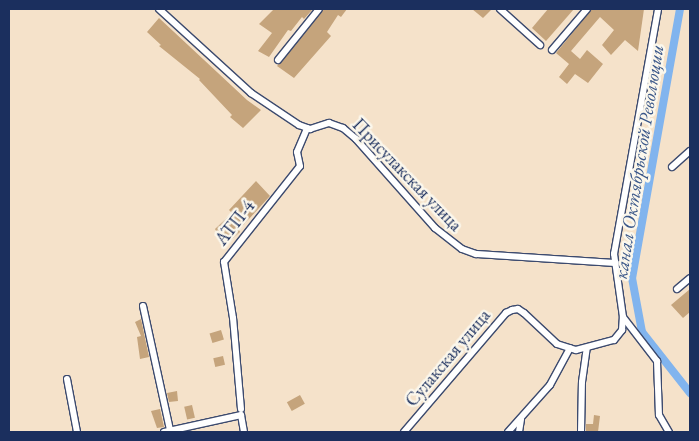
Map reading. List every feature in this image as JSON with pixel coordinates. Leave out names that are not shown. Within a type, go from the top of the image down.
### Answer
[{"type":"street","points":[[159,9],[251,93],[299,126],[307,128]]},
{"type":"street","points":[[278,60],[319,9]]},
{"type":"street","points":[[500,9],[540,45]]},
{"type":"street","points":[[552,50],[587,9]]},
{"type":"street","name":"Сулакская улица","points":[[404,432],[506,313],[512,310],[518,309],[557,344],[576,350],[614,340],[622,330],[623,317],[614,254],[658,9]]},
{"type":"street","name":"Присулакская улица","points":[[307,128],[310,129],[329,122],[343,128],[356,139],[435,228],[462,249],[476,254],[616,263]]},
{"type":"street","name":"АТП-4","points":[[241,412],[232,318],[224,262],[300,166],[297,152],[307,128]]},
{"type":"street","points":[[672,167],[690,151]]},
{"type":"street","points":[[677,289],[690,278]]},
{"type":"street","points":[[143,306],[167,431],[241,412],[244,432]]},
{"type":"street","points":[[623,317],[657,362],[660,416],[663,429],[669,432]]},
{"type":"street","points":[[508,432],[550,385],[570,348]]},
{"type":"street","points":[[581,432],[582,382],[587,348]]},
{"type":"street","points":[[67,379],[77,432]]},
{"type":"street","points":[[519,432],[521,418]]},
{"type":"building","points":[[274,9],[312,10],[304,19],[302,17],[291,31],[288,30],[269,57],[258,51],[272,33],[259,24]]},
{"type":"building","points":[[324,9],[347,9],[341,17],[338,15],[327,32],[331,36],[294,78],[277,66]]},
{"type":"building","points":[[472,9],[492,9],[483,18]]},
{"type":"building","points":[[548,9],[574,9],[546,41],[532,28]]},
{"type":"building","points":[[592,9],[644,9],[638,51],[625,40],[611,55],[602,45],[614,30],[600,17],[571,51],[580,59],[587,50],[603,64],[588,83],[575,74],[567,84],[559,77],[569,64],[556,53]]},
{"type":"building","points":[[159,18],[247,100],[261,110],[243,128],[230,117],[232,115],[200,79],[159,46],[161,45],[147,32]]},
{"type":"building","points":[[256,181],[270,196],[239,230],[240,232],[225,246],[215,229],[232,213],[229,210]]},
{"type":"building","points":[[690,289],[690,312],[683,318],[671,305]]},
{"type":"building","points":[[141,319],[149,357],[140,359],[137,337],[141,336],[135,322]]},
{"type":"building","points":[[221,330],[224,340],[212,343],[210,334]]},
{"type":"building","points":[[223,356],[225,365],[215,367],[213,358]]},
{"type":"building","points":[[177,391],[178,401],[169,402],[167,393]]},
{"type":"building","points":[[300,395],[305,404],[292,411],[287,402]]},
{"type":"building","points":[[192,405],[195,418],[187,419],[184,407]]},
{"type":"building","points":[[160,409],[164,427],[157,428],[151,411]]},
{"type":"building","points":[[594,415],[600,416],[598,432],[586,431],[586,424],[593,424]]},
{"type":"waterway","name":"канал Октябрьской Революции","points":[[680,9],[632,278],[642,332],[690,393]]}]
